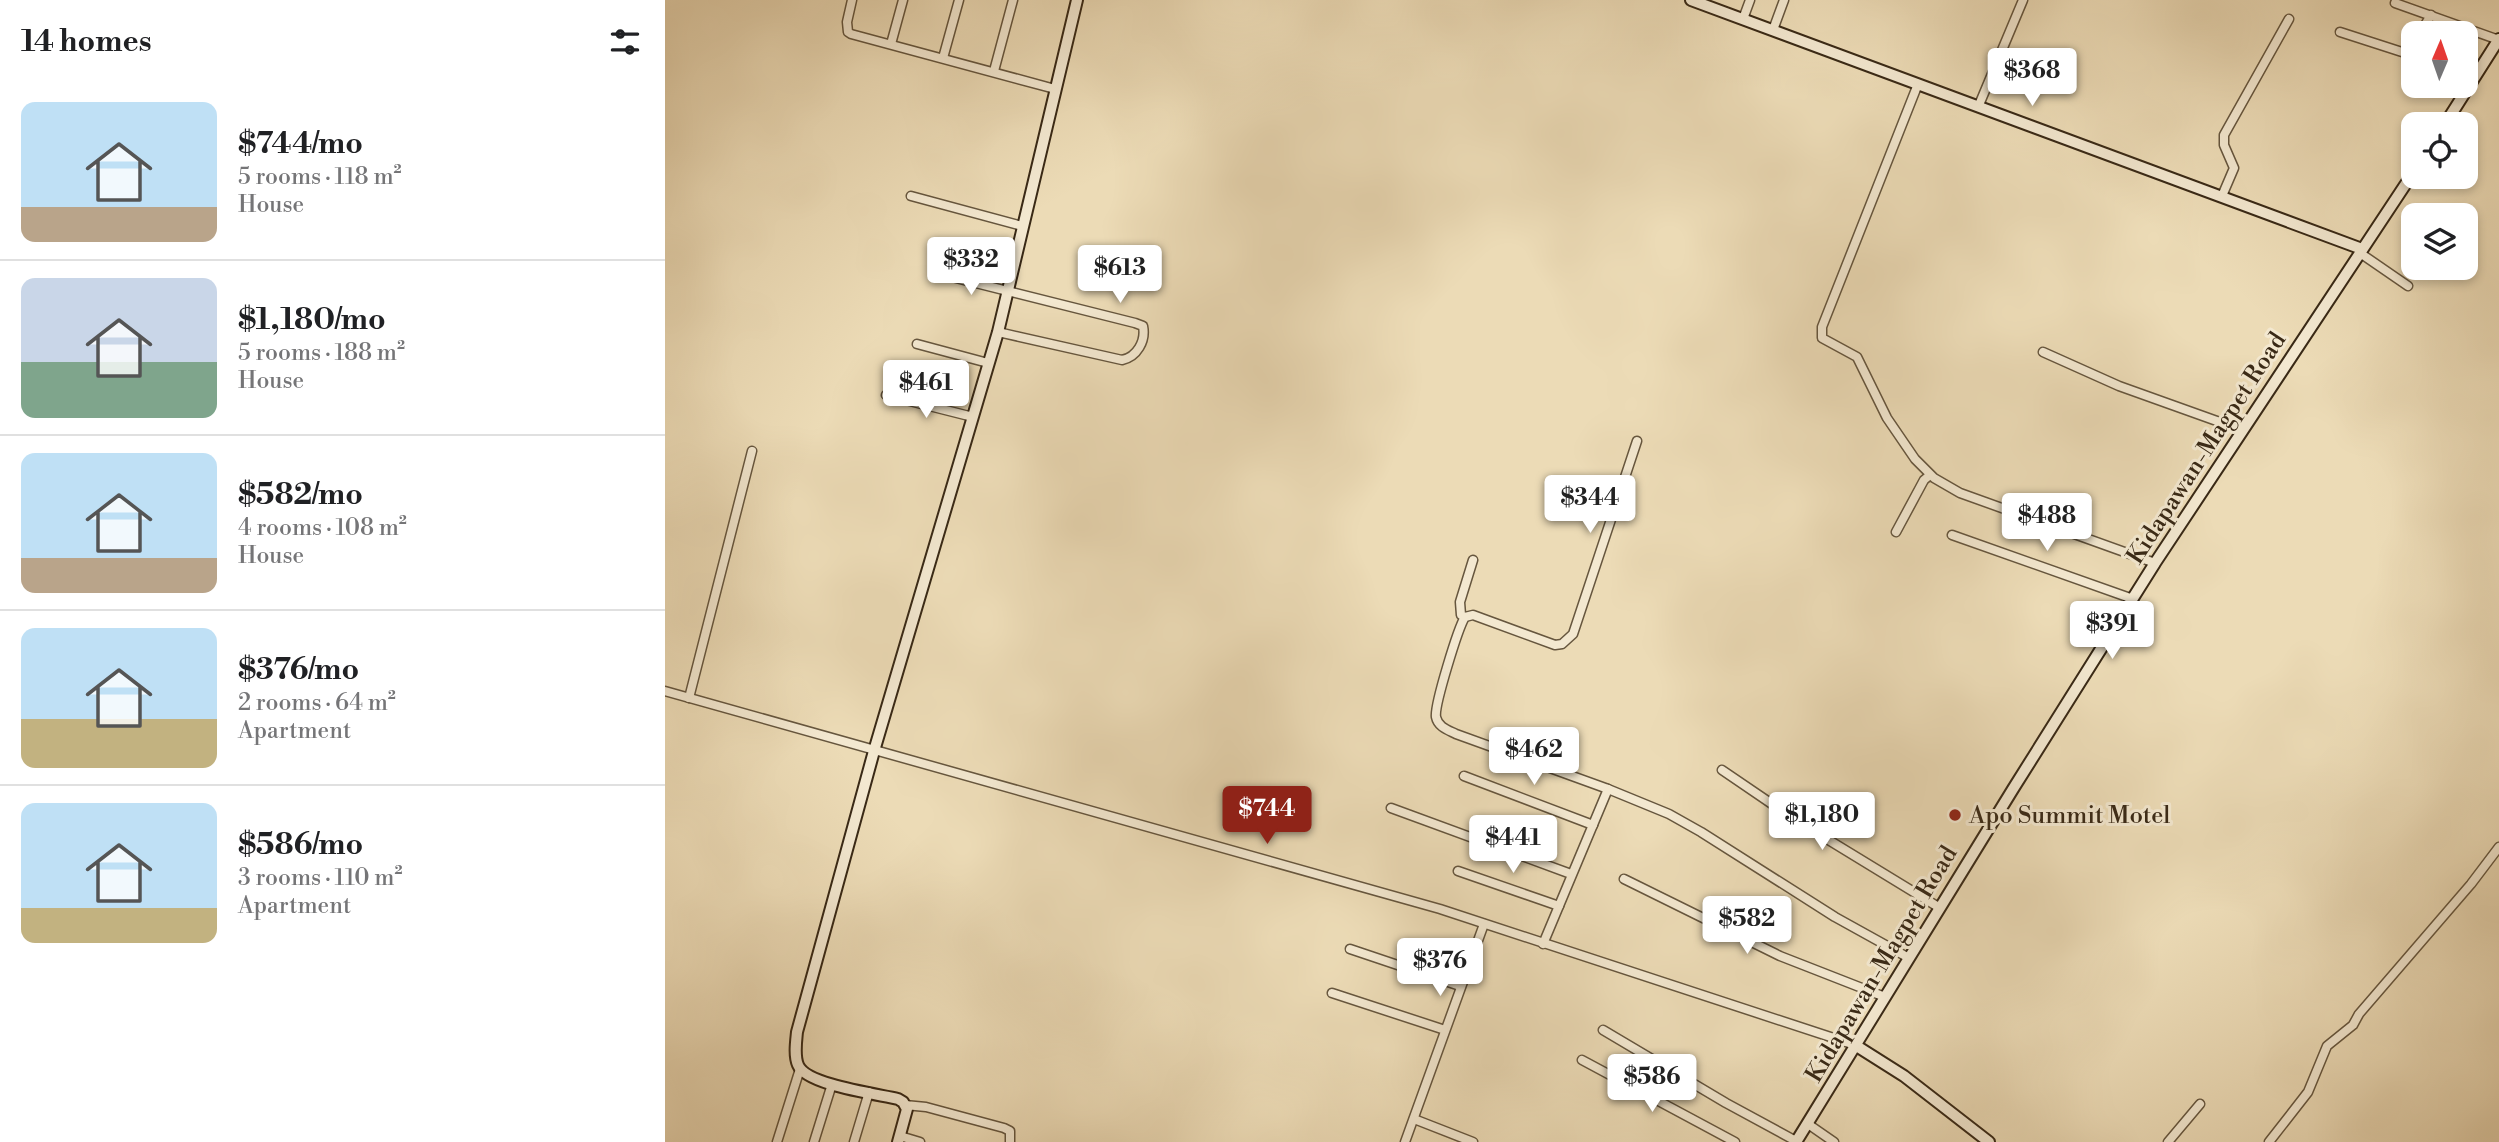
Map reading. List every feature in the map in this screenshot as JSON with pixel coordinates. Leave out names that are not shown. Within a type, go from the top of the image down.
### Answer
[{"type":"street","points":[[852,0],[847,22],[848,32],[1055,89]]},
{"type":"street","points":[[891,44],[903,0]]},
{"type":"street","points":[[943,58],[959,0]]},
{"type":"street","points":[[994,71],[1013,0]]},
{"type":"street","points":[[777,1142],[800,1069],[796,1048],[801,1008],[1009,293],[1022,226],[1077,0]]},
{"type":"street","points":[[1691,0],[2222,196],[2361,251],[2408,286]]},
{"type":"street","points":[[1743,19],[1750,0]]},
{"type":"street","points":[[1773,30],[1784,0]]},
{"type":"street","points":[[1979,105],[2023,0]]},
{"type":"street","points":[[2395,3],[2499,39],[2453,112]]},
{"type":"street","points":[[2427,21],[2431,15]]},
{"type":"street","points":[[2222,196],[2234,168],[2224,145],[2224,135],[2288,19]]},
{"type":"street","points":[[2340,32],[2401,52]]},
{"type":"street","points":[[1918,85],[1821,332],[1825,341],[1857,357],[1892,426],[1930,475],[1960,493],[2155,563]]},
{"type":"street","name":"Kidapawan-Magpet Road","points":[[1796,1142],[2155,563],[2402,189]]},
{"type":"street","points":[[911,196],[1022,226]]},
{"type":"street","points":[[940,274],[1135,323],[1143,326],[1144,337],[1136,352],[1122,360],[998,332]]},
{"type":"street","points":[[917,344],[988,363]]},
{"type":"street","points":[[2043,352],[2119,386],[2242,430]]},
{"type":"street","points":[[886,395],[974,417]]},
{"type":"street","points":[[1465,617],[1473,615],[1550,644],[1562,644],[1573,634],[1637,441]]},
{"type":"street","points":[[689,698],[752,451]]},
{"type":"street","points":[[1896,532],[1930,475]]},
{"type":"street","points":[[1952,535],[2133,599]]},
{"type":"street","points":[[1465,617],[1461,615],[1460,602],[1473,560]]},
{"type":"street","points":[[1465,617],[1436,710],[1436,719],[1440,725],[1490,747],[1669,814],[1702,832],[1835,918],[1909,958]]},
{"type":"street","points":[[665,691],[1440,909],[1855,1045],[1904,1076],[1989,1142]]},
{"type":"street","points":[[1722,770],[1791,817],[1940,908]]},
{"type":"street","points":[[1464,776],[1593,825]]},
{"type":"street","points":[[1543,944],[1608,789]]},
{"type":"street","points":[[1391,808],[1571,874]]},
{"type":"street","points":[[2269,1142],[2308,1092],[2330,1041],[2353,1025],[2499,847]]},
{"type":"street","points":[[1458,871],[1559,906]]},
{"type":"street","points":[[1624,879],[1780,956],[1885,997]]},
{"type":"street","points":[[1405,1142],[1484,924]]},
{"type":"street","points":[[1350,949],[1460,986]]},
{"type":"street","points":[[1332,993],[1445,1030]]},
{"type":"street","points":[[1603,1030],[1796,1142]]},
{"type":"street","points":[[1582,1060],[1735,1142]]},
{"type":"street","points":[[800,1069],[817,1080],[898,1099],[907,1109],[899,1139],[920,1142]]},
{"type":"street","points":[[814,1142],[831,1084]]},
{"type":"street","points":[[854,1142],[869,1092]]},
{"type":"street","points":[[2168,1142],[2200,1104]]},
{"type":"street","points":[[905,1105],[926,1107],[1004,1128],[1010,1131],[1010,1142]]},
{"type":"street","points":[[1414,1119],[1473,1142]]},
{"type":"street","points":[[1808,1124],[1834,1142]]},
{"type":"place","name":"Apo Summit Motel","points":[[1955,815]]}]
